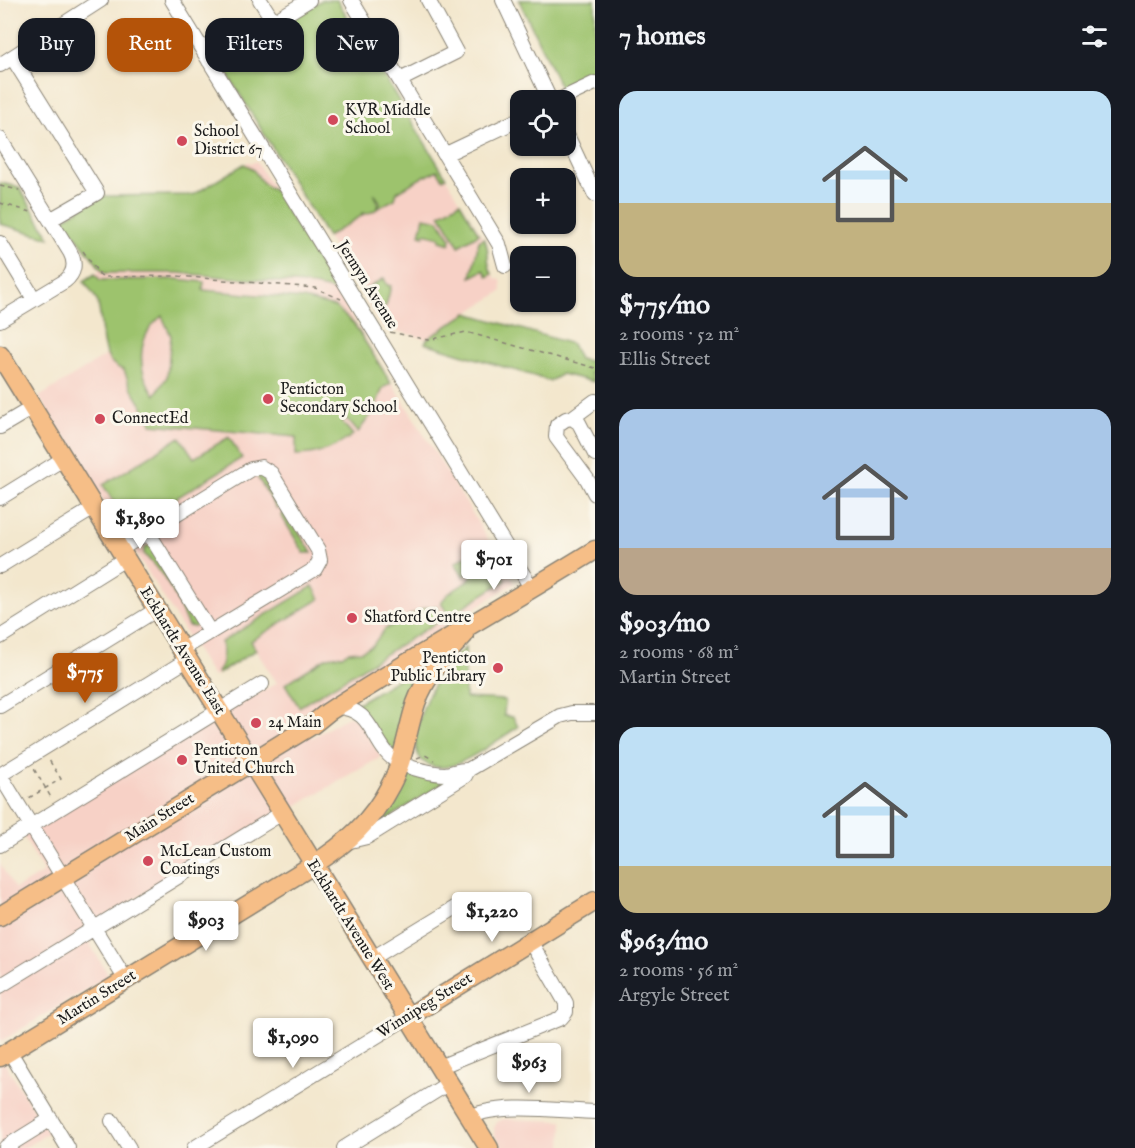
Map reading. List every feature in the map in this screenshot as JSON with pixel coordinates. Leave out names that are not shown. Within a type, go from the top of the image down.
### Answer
[{"type":"main road","name":"Eckhardt Avenue East","points":[[0,357],[250,762]]},
{"type":"main road","name":"Main Street","points":[[0,916],[312,725],[336,707],[439,643],[595,550]]},
{"type":"main road","name":"Martin Street","points":[[5,1055],[313,865],[346,842],[363,826],[391,785],[417,701],[429,675],[476,623]]},
{"type":"main road","name":"Eckhardt Avenue West","points":[[250,762],[489,1148]]},
{"type":"main road","name":"Winnipeg Street","points":[[408,1017],[595,901]]},
{"type":"street","points":[[67,18],[79,6],[101,0]]},
{"type":"street","name":"Jermyn Avenue","points":[[172,0],[205,54]]},
{"type":"street","points":[[260,0],[271,18]]},
{"type":"street","points":[[280,18],[309,0]]},
{"type":"street","points":[[351,0],[500,244],[505,267]]},
{"type":"street","points":[[400,80],[456,52],[428,0]]},
{"type":"street","points":[[503,0],[545,90]]},
{"type":"street","points":[[0,65],[18,53]]},
{"type":"street","points":[[12,57],[97,193],[50,220]]},
{"type":"street","name":"Jermyn Avenue","points":[[216,72],[532,589]]},
{"type":"street","points":[[576,92],[595,83]]},
{"type":"street","points":[[446,154],[510,124]]},
{"type":"street","points":[[0,139],[73,256],[74,270],[65,280],[0,320]]},
{"type":"street","points":[[576,154],[595,195]]},
{"type":"street","points":[[0,243],[34,299]]},
{"type":"street","points":[[595,400],[572,418],[566,419],[555,430],[556,437],[587,479],[595,494]]},
{"type":"street","points":[[0,427],[32,408]]},
{"type":"street","points":[[572,418],[579,423],[595,454]]},
{"type":"street","points":[[0,498],[63,459]]},
{"type":"street","points":[[0,637],[122,555],[148,532],[251,469],[261,467],[271,473],[318,550],[320,560],[315,569],[210,632],[184,655],[0,775],[126,980]]},
{"type":"street","points":[[0,566],[94,508]]},
{"type":"street","points":[[148,532],[210,632]]},
{"type":"street","points":[[0,706],[156,610]]},
{"type":"street","points":[[0,844],[262,684]]},
{"type":"street","points":[[336,707],[355,710],[365,718],[387,753],[399,763],[438,774],[448,774],[461,769],[468,770],[560,716],[572,713],[595,713]]},
{"type":"street","name":"Martin Street","points":[[346,842],[367,837],[465,776],[468,770]]},
{"type":"street","points":[[0,986],[282,813]]},
{"type":"street","points":[[371,959],[463,903]]},
{"type":"street","points":[[439,1067],[561,1018],[566,1012],[566,1003],[530,941]]},
{"type":"street","name":"Winnipeg Street","points":[[194,1148],[408,1017]]},
{"type":"street","points":[[5,1055],[51,1119],[68,1148]]},
{"type":"street","points":[[344,1148],[450,1083]]},
{"type":"street","points":[[470,1117],[485,1111],[501,1109],[595,1113]]},
{"type":"street","points":[[6,1147],[51,1119]]},
{"type":"street","points":[[112,1121],[129,1148]]},
{"type":"path","points":[[0,203],[36,213]]},
{"type":"path","points":[[79,247],[99,274],[104,277],[178,276],[315,288],[345,300]]},
{"type":"path","points":[[386,331],[428,340],[466,332],[595,368]]},
{"type":"path","points":[[29,799],[61,779],[49,760]]},
{"type":"path","points":[[34,769],[56,806]]},
{"type":"shaded area","name":"KVR Middle School","points":[[322,0],[337,0],[348,18],[316,18],[316,72],[381,72],[486,243],[489,268],[496,279],[501,280],[502,291],[427,339],[382,327],[226,72],[304,72],[304,18],[292,18]]},
{"type":"shaded area","name":"Penticton Secondary School","points":[[256,161],[515,583],[298,716],[312,738],[349,716],[358,720],[381,757],[294,807],[271,816],[82,931],[109,976],[0,1042],[0,864],[15,889],[44,872],[23,836],[210,720],[277,683],[256,651],[213,677],[39,397],[107,355],[97,302],[84,281],[100,270],[63,219],[101,196],[193,195],[248,162]]},
{"type":"shaded area","points":[[0,1056],[48,1133],[24,1148],[0,1148]]},
{"type":"shaded area","points":[[504,1119],[563,1121],[562,1148],[503,1148],[495,1136],[494,1128],[497,1122]]},
{"type":"green space","points":[[322,0],[337,0],[348,18],[316,18],[316,72],[381,72],[446,177],[443,179],[437,170],[426,175],[397,192],[395,199],[378,208],[380,202],[374,193],[378,203],[377,209],[368,214],[362,213],[363,215],[327,237],[226,72],[304,72],[304,18],[292,18]]},
{"type":"green space","points":[[519,0],[595,0],[595,73],[561,89]]},
{"type":"green space","points":[[244,164],[253,169],[268,187],[274,190],[336,291],[304,284],[178,273],[104,273],[63,219],[101,196],[193,195]]},
{"type":"green space","points":[[0,183],[19,187],[50,238],[0,224]]},
{"type":"green space","points":[[460,202],[479,234],[459,246],[440,214]]},
{"type":"green space","points":[[424,217],[439,220],[451,239],[450,244],[440,241],[440,237],[424,233],[424,236],[420,235]]},
{"type":"green space","points":[[484,238],[492,274],[488,277],[484,270],[471,277],[479,241]]},
{"type":"green space","points":[[95,274],[100,280],[176,279],[204,282],[203,290],[303,299],[335,307],[354,324],[391,383],[383,388],[373,412],[358,432],[346,418],[342,422],[353,435],[340,444],[312,454],[296,455],[296,437],[151,424],[124,370],[115,366],[109,359],[105,350],[97,301],[84,281]],"holes":[[[162,316],[171,336],[167,377],[155,395],[144,375],[143,343],[153,324]]]},
{"type":"green space","points":[[384,278],[387,285],[391,286],[386,306],[376,311],[364,291]]},
{"type":"green space","points":[[467,313],[572,344],[579,359],[595,362],[595,373],[590,373],[595,382],[562,374],[550,381],[425,343],[427,339]]},
{"type":"green space","points":[[180,437],[194,458],[229,437],[242,458],[129,527],[103,485]]},
{"type":"green space","points":[[256,475],[262,475],[266,479],[283,506],[277,509]]},
{"type":"green space","points":[[286,512],[312,553],[304,553],[281,515]]},
{"type":"green space","points":[[149,545],[199,624],[194,627],[188,626],[173,592],[161,573],[144,554],[144,549]]},
{"type":"green space","points":[[477,549],[469,570],[464,577],[455,563]]},
{"type":"green space","points":[[487,550],[506,580],[449,616],[441,603],[447,595],[469,579],[481,556]]},
{"type":"green space","points":[[313,586],[320,599],[251,641],[256,650],[218,674],[222,658],[221,642]]},
{"type":"green space","points":[[436,606],[444,618],[299,707],[285,684],[327,657],[361,651],[372,646],[385,629],[424,608]]},
{"type":"green space","points":[[465,648],[465,698],[505,700],[504,716],[513,717],[518,727],[462,762],[445,767],[429,765],[420,757],[416,745],[421,715],[433,685]]},
{"type":"green space","points":[[418,667],[424,668],[396,755],[355,706]]},
{"type":"green space","points":[[406,773],[453,777],[372,829]]},
{"type":"place","name":"KVR Middle School","points":[[333,120]]},
{"type":"place","name":"School District 67","points":[[182,141]]},
{"type":"place","name":"Penticton Secondary School","points":[[268,399]]},
{"type":"place","name":"ConnectEd","points":[[100,419]]},
{"type":"place","name":"Shatford Centre","points":[[352,618]]},
{"type":"place","name":"Penticton Public Library","points":[[498,668]]},
{"type":"place","name":"24 Main","points":[[256,723]]},
{"type":"place","name":"Penticton United Church","points":[[182,760]]},
{"type":"place","name":"McLean Custom Coatings","points":[[148,861]]}]
